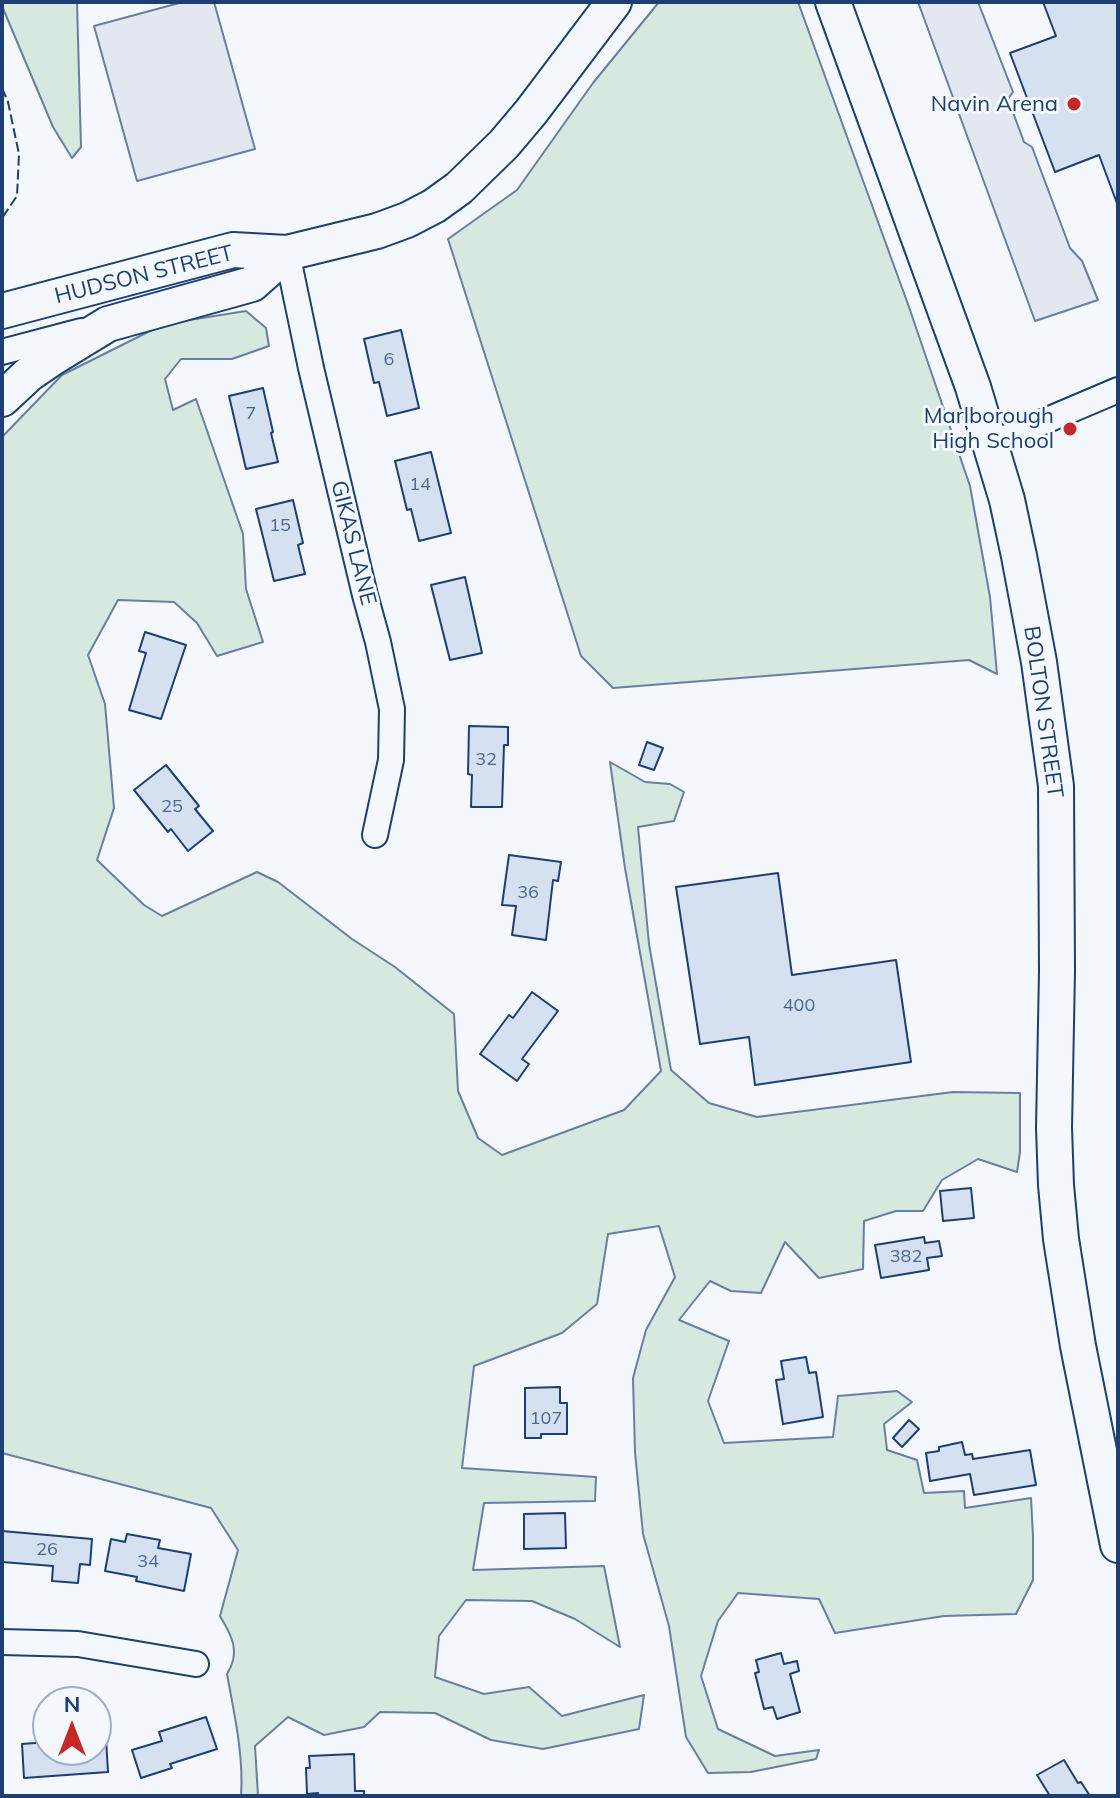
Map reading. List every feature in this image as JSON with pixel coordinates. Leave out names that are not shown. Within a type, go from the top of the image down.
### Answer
[{"type":"main road","name":"HUDSON STREET","points":[[2,311],[233,250],[287,253],[377,231],[407,220],[434,206],[483,166],[522,122],[614,2]]},
{"type":"main road","name":"BOLTON STREET","points":[[833,2],[955,334],[991,444],[1019,556],[1039,662],[1055,769],[1056,1185],[1078,1346],[1118,1545]]},
{"type":"main road","name":"HUDSON STREET","points":[[2,399],[42,365],[108,324],[252,284],[287,253]]},
{"type":"street","name":"GIKAS LANE","points":[[287,253],[311,368],[392,709],[391,760],[375,835]]},
{"type":"street","points":[[2,352],[108,324]]},
{"type":"street","points":[[991,444],[1118,390]]},
{"type":"street","points":[[2,1642],[78,1644],[196,1664]]},
{"type":"shaded area","points":[[2,2],[77,2],[81,147],[72,158],[53,127]]},
{"type":"shaded area","points":[[183,2],[214,2],[255,149],[137,181],[94,26]]},
{"type":"shaded area","points":[[659,2],[798,2],[909,307],[970,486],[990,597],[997,674],[969,660],[613,688],[581,656],[448,239],[517,190],[593,83]]},
{"type":"shaded area","points":[[918,2],[978,2],[1013,92],[1008,99],[1024,142],[1032,147],[1070,248],[1082,261],[1098,300],[1035,321]]},
{"type":"shaded area","points":[[246,311],[266,328],[269,346],[232,359],[181,359],[165,379],[173,410],[196,399],[243,534],[246,589],[263,642],[217,656],[197,623],[174,602],[118,600],[88,655],[105,704],[114,808],[97,860],[144,905],[162,916],[257,872],[278,882],[352,939],[395,967],[454,1014],[458,1091],[478,1138],[502,1155],[624,1110],[661,1071],[625,868],[610,762],[645,782],[670,784],[684,792],[674,821],[638,827],[649,944],[671,1070],[709,1103],[757,1117],[953,1092],[1020,1093],[1017,1172],[978,1159],[942,1180],[923,1211],[896,1211],[864,1221],[863,1269],[819,1278],[785,1242],[761,1293],[731,1291],[710,1281],[679,1320],[729,1341],[708,1401],[724,1443],[833,1437],[838,1396],[897,1391],[912,1402],[884,1424],[887,1450],[917,1460],[924,1493],[964,1491],[965,1508],[1031,1498],[1033,1580],[1016,1614],[944,1616],[835,1633],[819,1599],[738,1593],[718,1621],[701,1676],[718,1729],[775,1756],[819,1750],[816,1759],[751,1772],[708,1773],[686,1737],[669,1626],[643,1534],[635,1452],[633,1378],[646,1330],[675,1277],[659,1226],[608,1234],[597,1304],[562,1333],[474,1366],[462,1468],[596,1477],[595,1501],[484,1503],[473,1570],[604,1566],[620,1647],[575,1619],[532,1601],[466,1600],[439,1636],[435,1677],[484,1694],[529,1687],[562,1716],[644,1695],[639,1729],[543,1749],[491,1740],[435,1713],[380,1712],[364,1727],[324,1735],[288,1717],[255,1746],[258,1796],[241,1796],[240,1750],[227,1674],[234,1651],[231,1637],[220,1616],[238,1550],[211,1508],[2,1453],[2,437],[62,375],[164,324]]},
{"type":"building","name":"Navin Arena","points":[[1043,2],[1118,2],[1118,206],[1099,155],[1055,172],[1010,53],[1056,36]]},
{"type":"building","points":[[401,330],[419,408],[387,416],[379,382],[374,383],[364,339]]},
{"type":"building","points":[[263,388],[278,462],[246,469],[229,396]]},
{"type":"building","points":[[431,452],[451,533],[419,541],[411,509],[407,510],[395,461]]},
{"type":"building","points":[[293,500],[303,543],[298,545],[305,574],[274,581],[256,509]]},
{"type":"building","points":[[465,577],[482,653],[450,660],[431,585]]},
{"type":"building","points":[[145,632],[186,645],[161,719],[129,710],[146,653],[139,651]]},
{"type":"building","points":[[469,726],[508,727],[508,745],[504,745],[502,807],[471,807]]},
{"type":"building","points":[[647,742],[663,748],[654,770],[639,765]]},
{"type":"building","points":[[166,765],[199,806],[195,809],[213,831],[188,851],[134,790]]},
{"type":"building","points":[[509,855],[561,862],[558,881],[553,880],[546,940],[512,935],[516,906],[502,905]]},
{"type":"building","points":[[778,873],[792,975],[896,960],[911,1062],[755,1085],[749,1037],[700,1044],[676,887]]},
{"type":"building","points":[[532,992],[558,1011],[522,1059],[529,1064],[517,1081],[480,1054],[509,1015],[513,1018]]},
{"type":"building","points":[[971,1188],[974,1218],[943,1221],[940,1191]]},
{"type":"building","points":[[924,1237],[925,1243],[939,1241],[942,1256],[927,1258],[929,1270],[881,1278],[875,1245]]},
{"type":"building","points":[[806,1357],[809,1373],[816,1372],[823,1417],[783,1424],[776,1380],[784,1379],[781,1361]]},
{"type":"building","points":[[560,1387],[560,1403],[567,1403],[567,1434],[541,1434],[541,1438],[525,1438],[525,1388]]},
{"type":"building","points":[[909,1420],[919,1429],[902,1447],[893,1438]]},
{"type":"building","points":[[962,1442],[965,1455],[972,1454],[973,1459],[1030,1450],[1036,1485],[974,1495],[970,1474],[930,1481],[926,1453]]},
{"type":"building","points":[[565,1513],[566,1548],[524,1549],[524,1514]]},
{"type":"building","points":[[2,1531],[92,1539],[90,1565],[80,1564],[78,1583],[52,1581],[53,1566],[2,1562]]},
{"type":"building","points":[[127,1534],[160,1540],[158,1548],[191,1554],[184,1591],[105,1571],[111,1539],[125,1542]]},
{"type":"building","points":[[781,1653],[784,1664],[797,1661],[799,1671],[790,1674],[800,1712],[777,1719],[773,1707],[764,1709],[755,1673],[759,1672],[756,1660]]},
{"type":"building","points":[[206,1717],[217,1749],[170,1764],[172,1768],[141,1778],[132,1750],[162,1741],[159,1732]]},
{"type":"building","points":[[32,1743],[32,1766],[108,1766],[108,1772],[24,1778],[22,1744]]},
{"type":"building","points":[[354,1754],[355,1791],[364,1791],[364,1796],[307,1794],[309,1756]]},
{"type":"building","points":[[1064,1760],[1090,1796],[1050,1796],[1037,1775]]},
{"type":"fence","points":[[2,88],[19,154],[17,196],[2,218]]},
{"type":"place","name":"Navin Arena","points":[[1074,104]]},
{"type":"place","name":"Marlborough High School","points":[[1070,429]]}]
